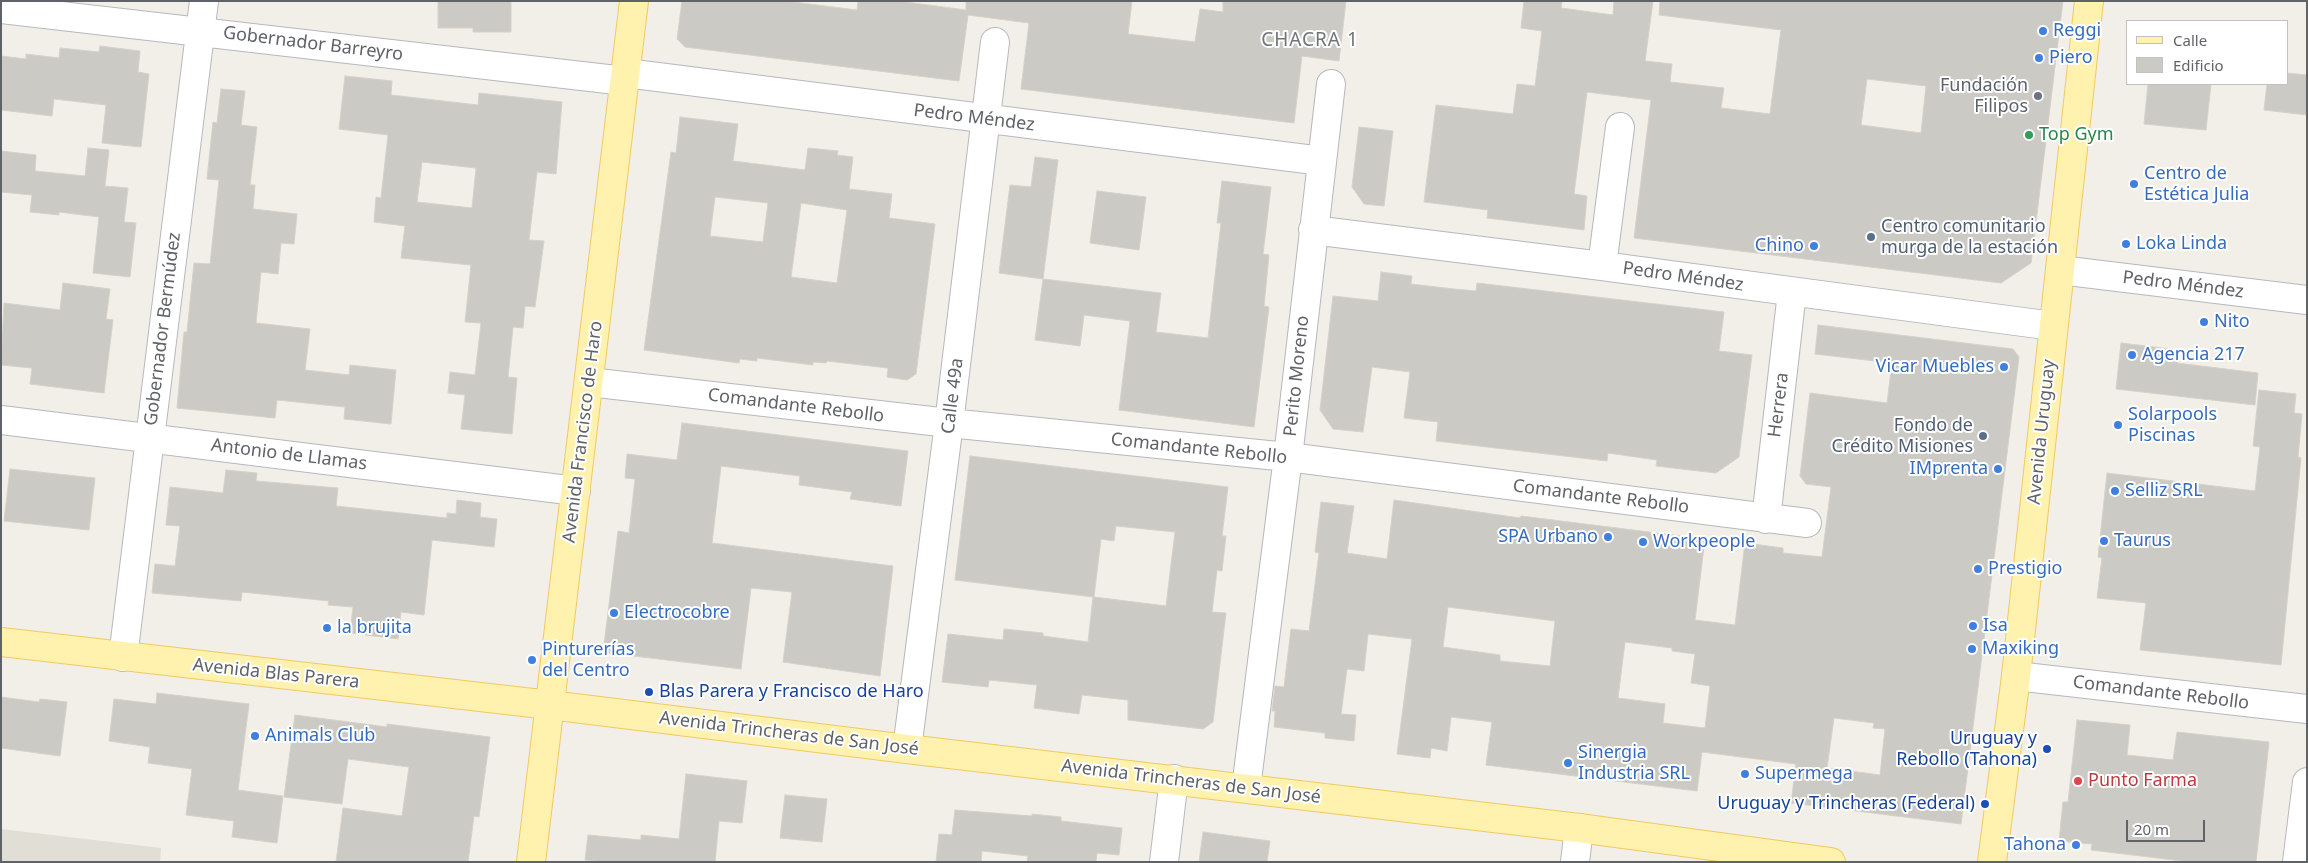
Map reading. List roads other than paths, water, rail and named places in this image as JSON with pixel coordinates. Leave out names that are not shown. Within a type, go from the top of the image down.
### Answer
[{"type":"main road","name":"Avenida Francisco de Haro","points":[[531,862],[634,1]]},
{"type":"main road","name":"Avenida Uruguay","points":[[1992,862],[2016,676],[2089,1]]},
{"type":"main road","name":"Avenida Blas Parera","points":[[1,642],[550,705]]},
{"type":"main road","name":"Avenida Trincheras de San José","points":[[550,705],[1579,828],[1831,862]]},
{"type":"street","name":"Gobernador Bermúdez","points":[[123,657],[204,1]]},
{"type":"street","name":"Gobernador Barreyro","points":[[1,9],[625,77]]},
{"type":"street","name":"Calle 49a","points":[[907,749],[995,42]]},
{"type":"street","name":"Pedro Méndez","points":[[625,77],[1322,161]]},
{"type":"street","name":"Perito Moreno","points":[[1246,788],[1288,457],[1331,84]]},
{"type":"street","points":[[1602,266],[1620,128]]},
{"type":"street","name":"Pedro Méndez","points":[[1313,230],[2053,326]]},
{"type":"street","name":"Pedro Méndez","points":[[2060,270],[2307,300]]},
{"type":"street","name":"Herrera","points":[[1766,519],[1792,292]]},
{"type":"street","name":"Comandante Rebollo","points":[[589,382],[949,423],[1288,457],[1807,523]]},
{"type":"street","name":"Antonio de Llamas","points":[[1,420],[576,491]]},
{"type":"street","name":"Comandante Rebollo","points":[[2016,676],[2307,709]]},
{"type":"street","points":[[1164,862],[1174,779]]},
{"type":"street","points":[[2297,862],[2307,782]]},
{"type":"street","points":[[1575,862],[1579,828]]},
{"type":"place","name":"Reggi","points":[[2043,31]]},
{"type":"place","name":"Piero","points":[[2039,58]]},
{"type":"place","name":"Fundación Filipos","points":[[2038,96]]},
{"type":"place","name":"Top Gym","points":[[2029,135]]},
{"type":"place","name":"Centro de Estética Julia","points":[[2134,184]]},
{"type":"place","name":"Centro comunitario murga de la estación","points":[[1871,237]]},
{"type":"place","name":"Loka Linda","points":[[2126,244]]},
{"type":"place","name":"Chino","points":[[1814,246]]},
{"type":"place","name":"Nito","points":[[2204,322]]},
{"type":"place","name":"Agencia 217","points":[[2132,355]]},
{"type":"place","name":"Vicar Muebles","points":[[2004,367]]},
{"type":"place","name":"Solarpools Piscinas","points":[[2118,425]]},
{"type":"place","name":"Fondo de Crédito Misiones","points":[[1983,436]]},
{"type":"place","name":"IMprenta","points":[[1998,469]]},
{"type":"place","name":"Selliz SRL","points":[[2115,491]]},
{"type":"place","name":"SPA Urbano","points":[[1608,537]]},
{"type":"place","name":"Taurus","points":[[2104,541]]},
{"type":"place","name":"Workpeople","points":[[1643,542]]},
{"type":"place","name":"Prestigio","points":[[1978,569]]},
{"type":"place","name":"Electrocobre","points":[[614,613]]},
{"type":"place","name":"Isa","points":[[1973,626]]},
{"type":"place","name":"la brujita","points":[[327,628]]},
{"type":"place","name":"Maxiking","points":[[1972,649]]},
{"type":"place","name":"Pinturerías del Centro","points":[[532,660]]},
{"type":"place","name":"Blas Parera y Francisco de Haro","points":[[649,692]]},
{"type":"place","name":"Animals Club","points":[[255,736]]},
{"type":"place","name":"Uruguay y Rebollo (Tahona)","points":[[2047,749]]},
{"type":"place","name":"Sinergia Industria SRL","points":[[1568,763]]},
{"type":"place","name":"Supermega","points":[[1745,774]]},
{"type":"place","name":"Punto Farma","points":[[2078,781]]},
{"type":"place","name":"Uruguay y Trincheras (Federal)","points":[[1985,804]]},
{"type":"place","name":"Tahona","points":[[2076,845]]},
{"type":"district","name":"CHACRA 1","points":[[1310,41]]}]
